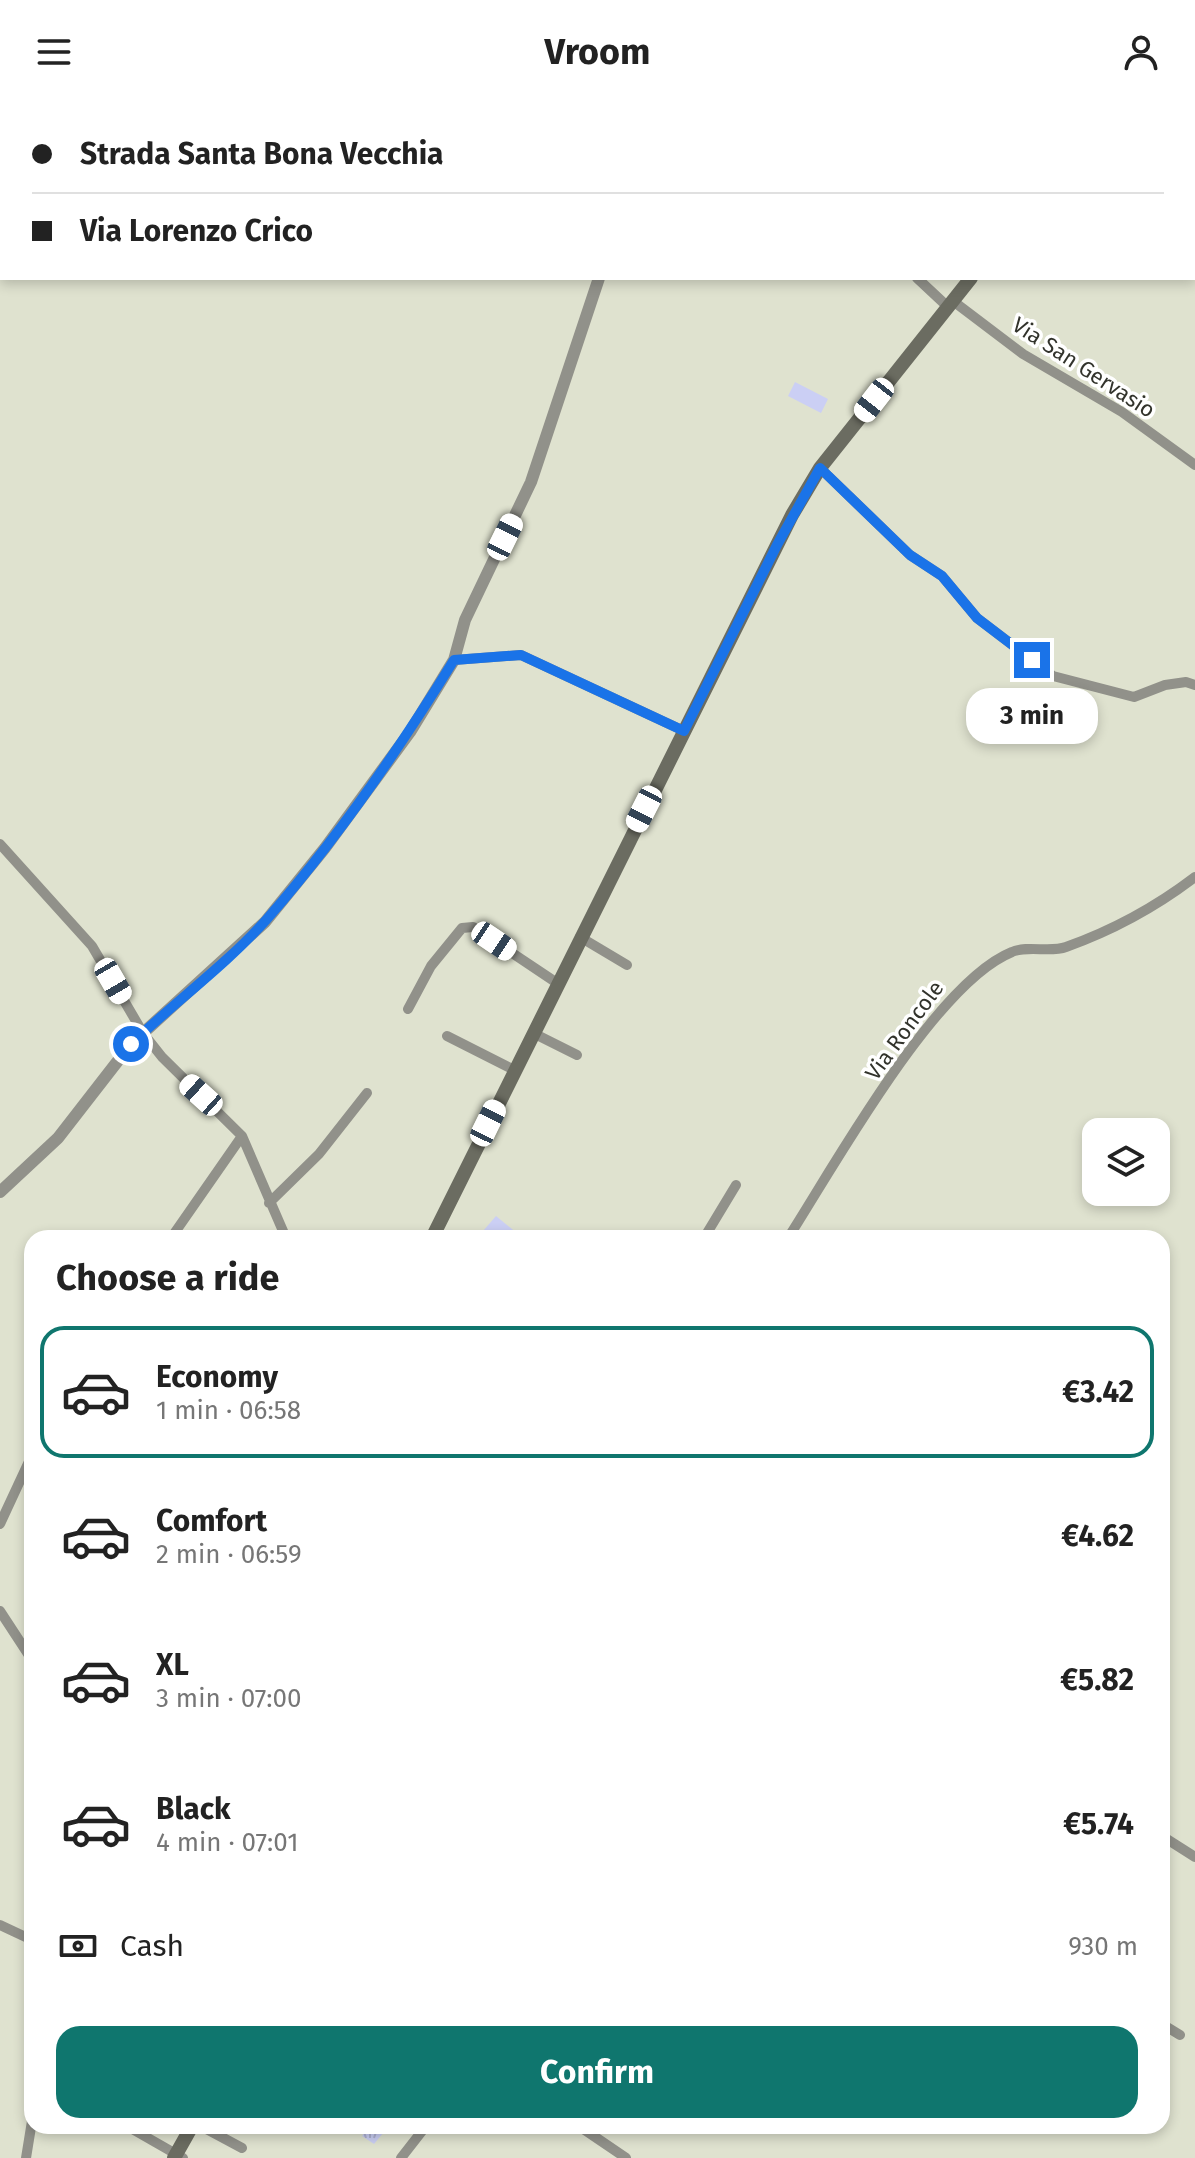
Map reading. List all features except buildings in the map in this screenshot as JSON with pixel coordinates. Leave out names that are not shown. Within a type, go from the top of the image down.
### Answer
[{"type":"main road","points":[[436,1230],[777,545],[820,468],[969,280]]},
{"type":"main road","points":[[178,2157],[188,2134]]},
{"type":"street","points":[[0,1192],[58,1138],[143,1033],[265,922],[325,848],[410,732],[454,660],[465,620],[531,482],[598,280]]},
{"type":"street","name":"Via San Gervasio","points":[[920,280],[1023,354],[1122,412],[1195,465]]},
{"type":"street","points":[[820,468],[910,555],[942,576],[977,618],[1053,676],[1134,697],[1165,685],[1186,682],[1195,685]]},
{"type":"street","points":[[454,660],[521,655],[684,731]]},
{"type":"street","points":[[0,844],[92,946],[143,1033],[162,1057],[242,1136],[282,1230]]},
{"type":"street","name":"Via Roncole","points":[[793,1230],[904,1059],[961,986],[1013,951],[1064,949],[1166,899],[1195,877]]},
{"type":"street","points":[[408,1009],[431,966],[462,928],[473,927],[557,983]]},
{"type":"street","points":[[580,937],[627,965]]},
{"type":"street","points":[[533,1033],[577,1055]]},
{"type":"street","points":[[447,1036],[514,1070]]},
{"type":"street","points":[[269,1203],[319,1154],[367,1093]]},
{"type":"street","points":[[177,1230],[242,1136]]},
{"type":"street","points":[[709,1230],[736,1185]]},
{"type":"street","points":[[276,1230],[279,1225]]},
{"type":"street","points":[[0,1524],[24,1472]]},
{"type":"street","points":[[0,1611],[24,1648]]},
{"type":"street","points":[[1170,1841],[1195,1857]]},
{"type":"street","points":[[0,1925],[24,1936]]},
{"type":"street","points":[[1170,2029],[1180,2035]]},
{"type":"street","points":[[26,2158],[30,2134]]},
{"type":"street","points":[[140,2134],[178,2157]]},
{"type":"street","points":[[216,2134],[242,2148]]},
{"type":"street","points":[[401,2158],[420,2134]]},
{"type":"street","points":[[590,2134],[623,2157]]},
{"type":"green space","points":[[795,382],[828,399],[821,413],[788,396]]},
{"type":"green space","points":[[496,1216],[513,1230],[484,1230]]},
{"type":"green space","points":[[364,2134],[382,2134],[374,2144],[362,2136]]},
{"type":"route","points":[[131,1044],[265,922],[325,848],[410,732],[454,660],[521,655],[684,731],[777,545],[820,468],[910,555],[942,576],[977,618],[1032,660]]}]
